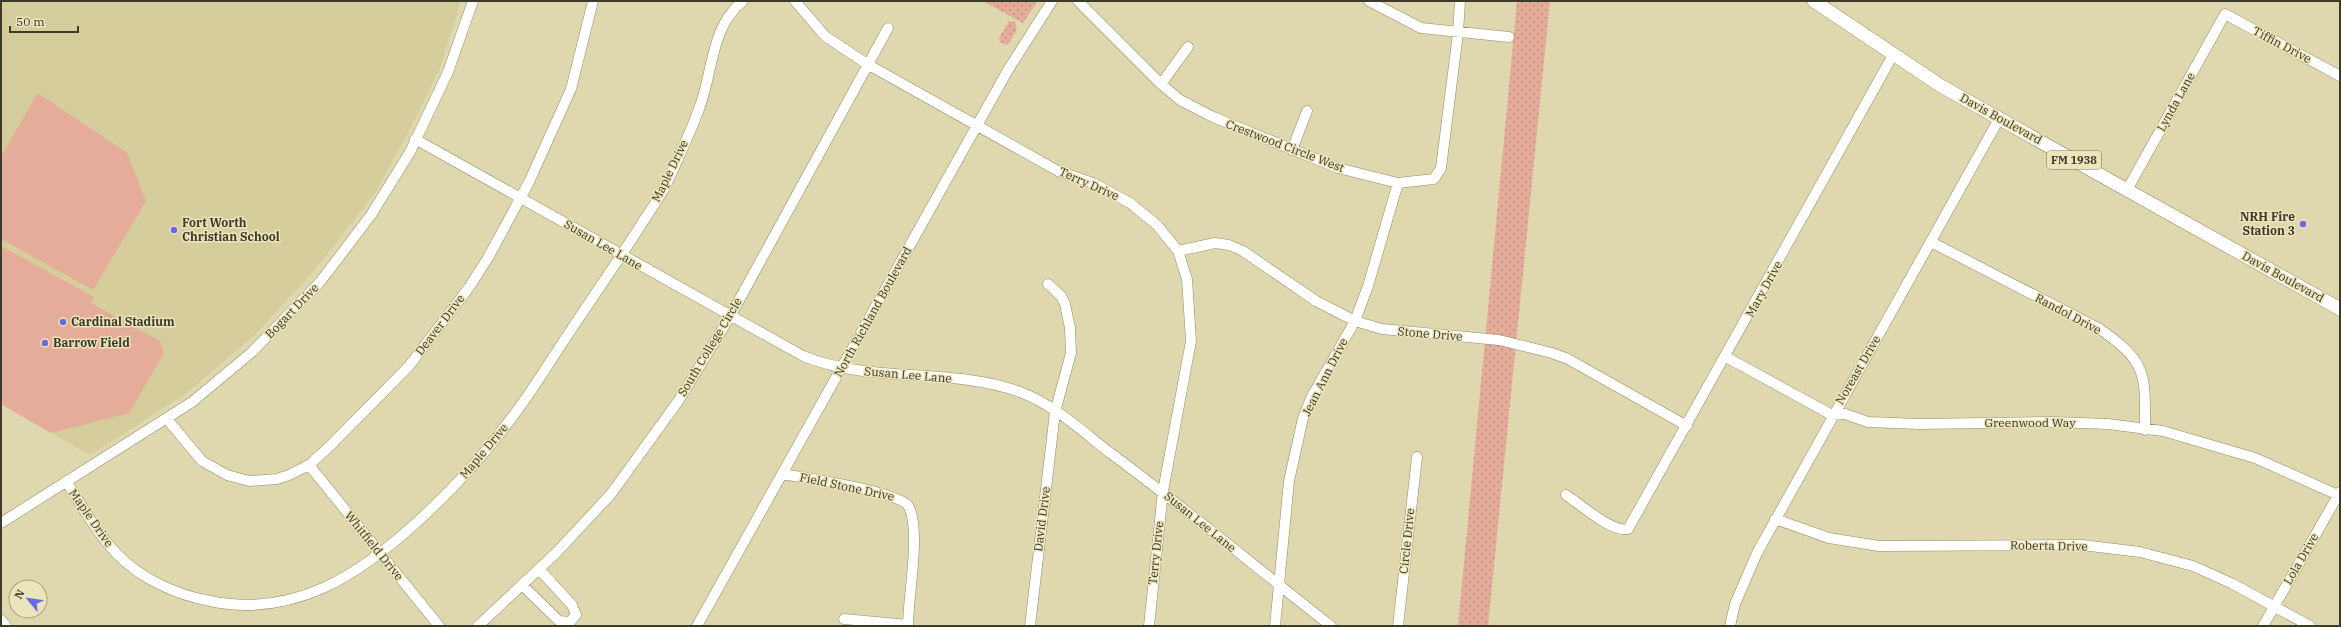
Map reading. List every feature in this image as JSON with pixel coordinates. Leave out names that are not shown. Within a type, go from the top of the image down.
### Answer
[{"type":"main road","name":"Davis Boulevard","points":[[1814,1],[1893,55],[1999,119],[2340,309]]},
{"type":"street","name":"Bogart Drive","points":[[1,523],[192,402],[252,352],[320,282],[371,216],[415,139],[448,72],[473,1]]},
{"type":"street","name":"Deaver Drive","points":[[167,419],[202,461],[227,474],[248,481],[277,479],[309,465],[409,366],[470,286],[520,197],[571,89],[594,1]]},
{"type":"street","name":"Maple Drive","points":[[66,481],[103,538],[119,556],[144,576],[174,591],[198,599],[248,606],[296,598],[324,588],[347,575],[410,527],[451,489],[489,447],[514,416],[622,255],[665,186],[701,105],[721,29],[727,17],[742,1]]},
{"type":"street","name":"Terry Drive","points":[[795,1],[825,36],[867,64],[1058,171],[1093,183],[1130,203],[1157,225],[1178,251],[1187,279],[1191,341],[1163,491],[1149,626]]},
{"type":"street","name":"North Richland Boulevard","points":[[698,626],[978,127],[1008,70],[1052,1]]},
{"type":"street","name":"Crestwood Circle West","points":[[1078,1],[1161,84],[1180,100],[1213,118],[1338,168],[1398,183],[1426,182],[1434,179],[1439,173],[1458,33],[1460,1]]},
{"type":"street","points":[[1369,1],[1421,28],[1458,33],[1509,37]]},
{"type":"street","name":"Tiffin Drive","points":[[2225,14],[2340,76]]},
{"type":"street","name":"Lynda Lane","points":[[2127,190],[2225,14]]},
{"type":"street","name":"South College Circle","points":[[478,626],[539,569],[611,494],[638,459],[679,400],[730,315],[888,28]]},
{"type":"street","points":[[1161,84],[1188,47]]},
{"type":"street","name":"Mary Drive","points":[[1566,495],[1612,527],[1622,531],[1628,529],[1726,357],[1893,55]]},
{"type":"street","points":[[1292,150],[1307,110]]},
{"type":"street","name":"Noreast Drive","points":[[1730,626],[1744,580],[1775,519],[1999,119]]},
{"type":"street","name":"Susan Lee Lane","points":[[415,139],[803,356],[842,368],[942,378],[1001,387],[1021,393],[1055,412],[1163,491],[1278,585],[1331,626]]},
{"type":"street","name":"Jean Ann Drive","points":[[1274,626],[1289,481],[1303,418],[1311,398],[1355,321],[1368,286],[1398,183]]},
{"type":"street","name":"Randol Drive","points":[[1931,242],[2100,329],[2119,343],[2132,355],[2140,367],[2145,381],[2144,430]]},
{"type":"street","name":"Stone Drive","points":[[1178,251],[1208,243],[1229,245],[1243,251],[1310,297],[1355,321],[1403,332],[1499,340],[1552,353],[1568,359],[1687,426]]},
{"type":"street","name":"David Drive","points":[[1030,626],[1055,412],[1071,353],[1070,328],[1065,304],[1060,296],[1048,284]]},
{"type":"street","name":"Greenwood Way","points":[[1726,357],[1832,415],[1845,414],[1875,422],[1919,424],[2051,422],[2108,424],[2144,430],[2163,431],[2255,458],[2339,494]]},
{"type":"street","name":"Circle Drive","points":[[1398,626],[1417,457]]},
{"type":"street","name":"Whitfield Drive","points":[[309,465],[439,626]]},
{"type":"street","name":"Field Stone Drive","points":[[783,474],[879,492],[897,497],[908,506],[912,518],[913,545],[908,625]]},
{"type":"street","name":"Lola Drive","points":[[2263,626],[2339,494]]},
{"type":"street","name":"Roberta Drive","points":[[1775,519],[1829,538],[1879,546],[2082,545],[2140,552],[2193,566],[2233,584],[2310,626]]},
{"type":"street","points":[[522,585],[559,622],[570,622],[576,615],[572,605],[539,569]]},
{"type":"street","points":[[844,619],[908,625]]},
{"type":"street","points":[[1,620],[6,626]]},
{"type":"shaded area","name":"Fort Worth Christian School","points":[[1,1],[461,1],[440,68],[408,133],[375,193],[318,266],[256,334],[187,393],[90,455],[1,404]]},
{"type":"shaded area","points":[[983,1],[1038,1],[1023,23]]},
{"type":"shaded area","points":[[1517,1],[1550,1],[1488,626],[1458,626]]},
{"type":"shaded area","points":[[1009,21],[1015,22],[1017,29],[1010,42],[1006,45],[1000,42],[999,38]]},
{"type":"shaded area","points":[[38,93],[127,153],[146,201],[93,290],[1,239],[1,156]]},
{"type":"shaded area","name":"Cardinal Stadium","points":[[1,246],[94,297],[91,303],[160,341],[164,353],[129,413],[51,433],[1,404]]},
{"type":"place","name":"NRH Fire Station 3","points":[[2303,224]]},
{"type":"place","name":"Fort Worth Christian School","points":[[174,230]]},
{"type":"place","name":"Cardinal Stadium","points":[[63,322]]},
{"type":"place","name":"Barrow Field","points":[[45,343]]}]
